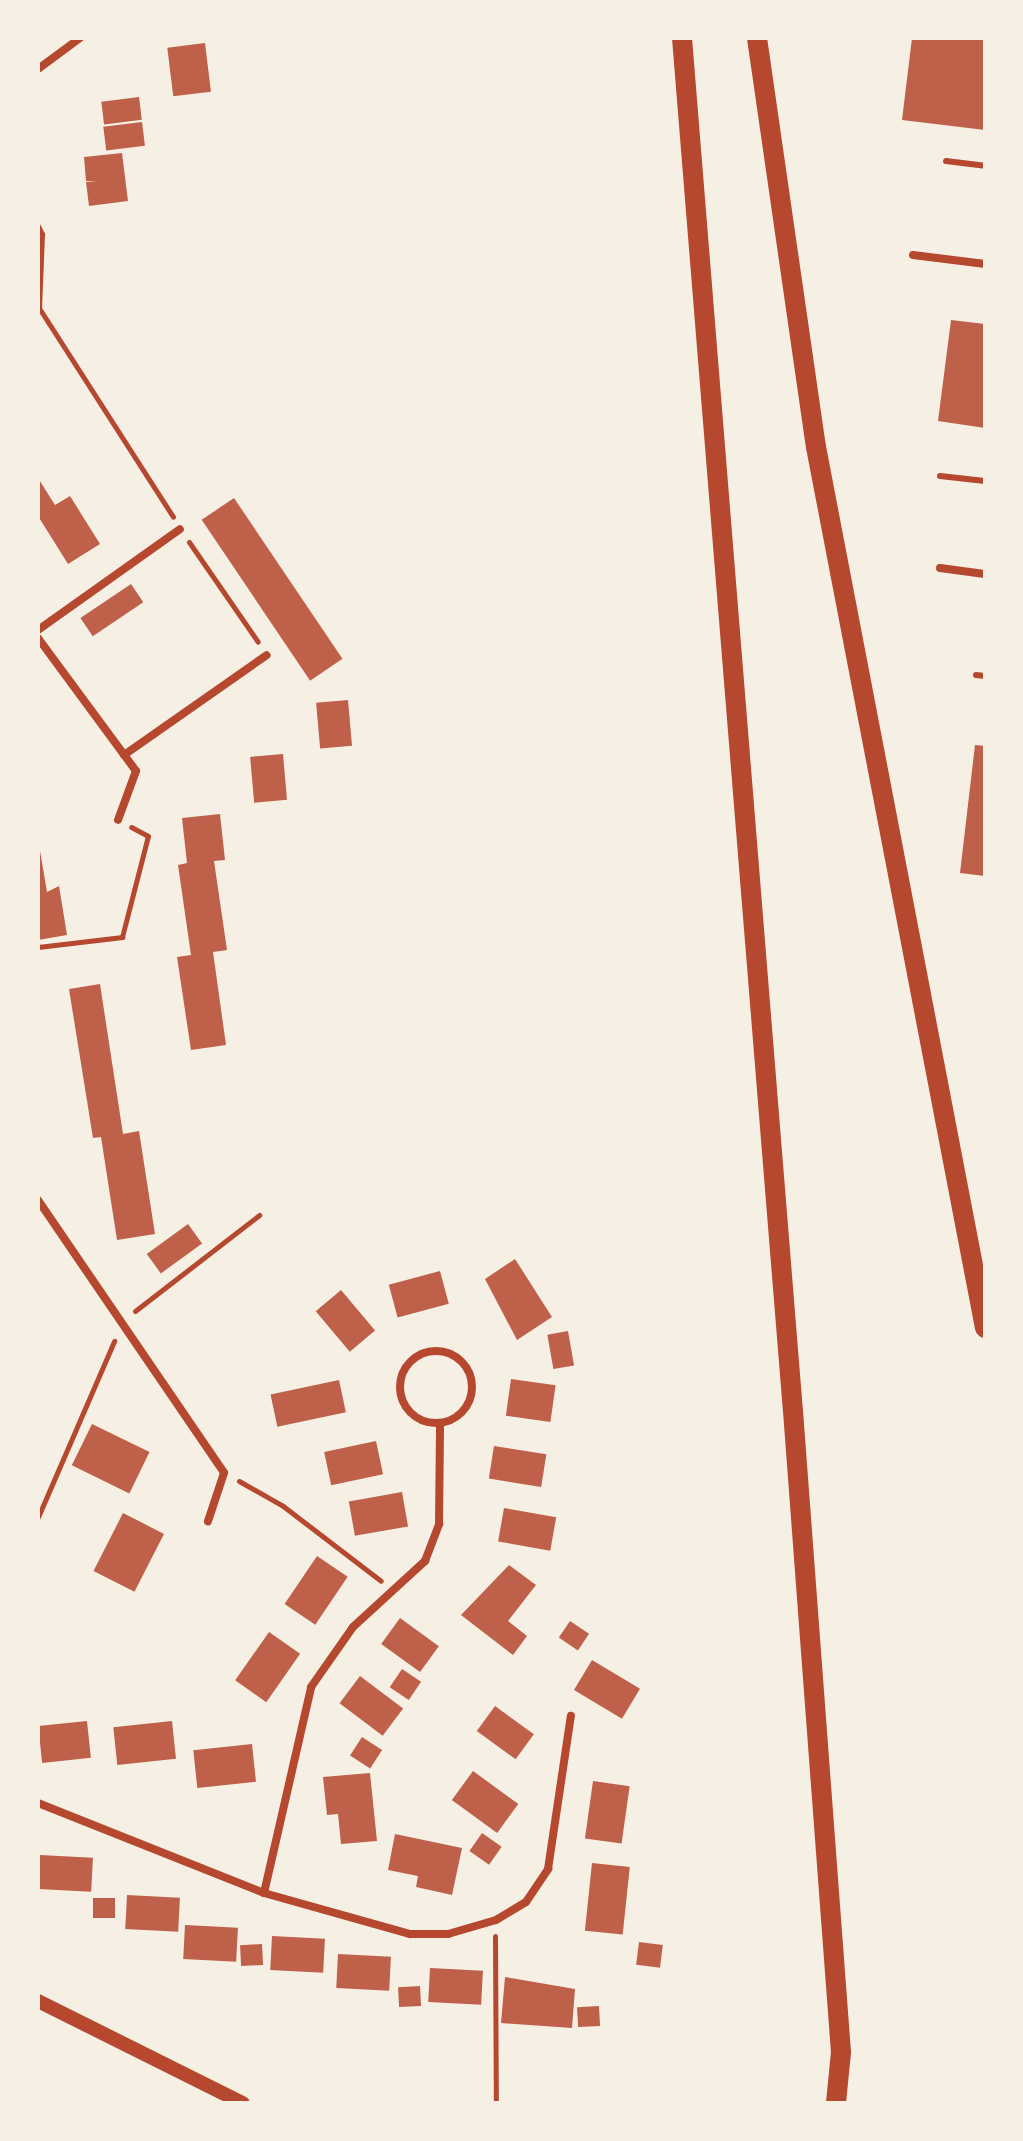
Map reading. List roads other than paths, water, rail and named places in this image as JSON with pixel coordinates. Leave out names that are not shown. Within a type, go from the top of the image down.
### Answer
[{"type":"highway","points":[[682,38],[812,1662],[841,2052],[836,2103]]},
{"type":"highway","points":[[757,38],[816,447],[985,1328]]},
{"type":"street","points":[[38,69],[80,38]]},
{"type":"street","points":[[913,255],[985,264]]},
{"type":"street","points":[[38,630],[180,529]]},
{"type":"street","points":[[940,568],[985,574]]},
{"type":"street","points":[[38,638],[136,771],[118,820]]},
{"type":"street","points":[[124,755],[267,655]]},
{"type":"street","points":[[38,1200],[123,1320],[224,1473],[208,1521]]},
{"type":"street","points":[[438,1351],[450,1353],[468,1369],[472,1393],[462,1414],[440,1424],[408,1410],[399,1388],[406,1365],[438,1351]]},
{"type":"street","points":[[264,1893],[311,1687],[353,1627],[425,1561],[439,1524],[440,1424]]},
{"type":"street","points":[[38,1803],[264,1893],[410,1934],[448,1934],[496,1920],[526,1902],[548,1869],[571,1716]]},
{"type":"street","points":[[38,2001],[239,2102]]},
{"type":"lane","points":[[946,161],[985,166]]},
{"type":"lane","points":[[940,476],[985,481]]},
{"type":"lane","points":[[976,675],[985,676]]}]
